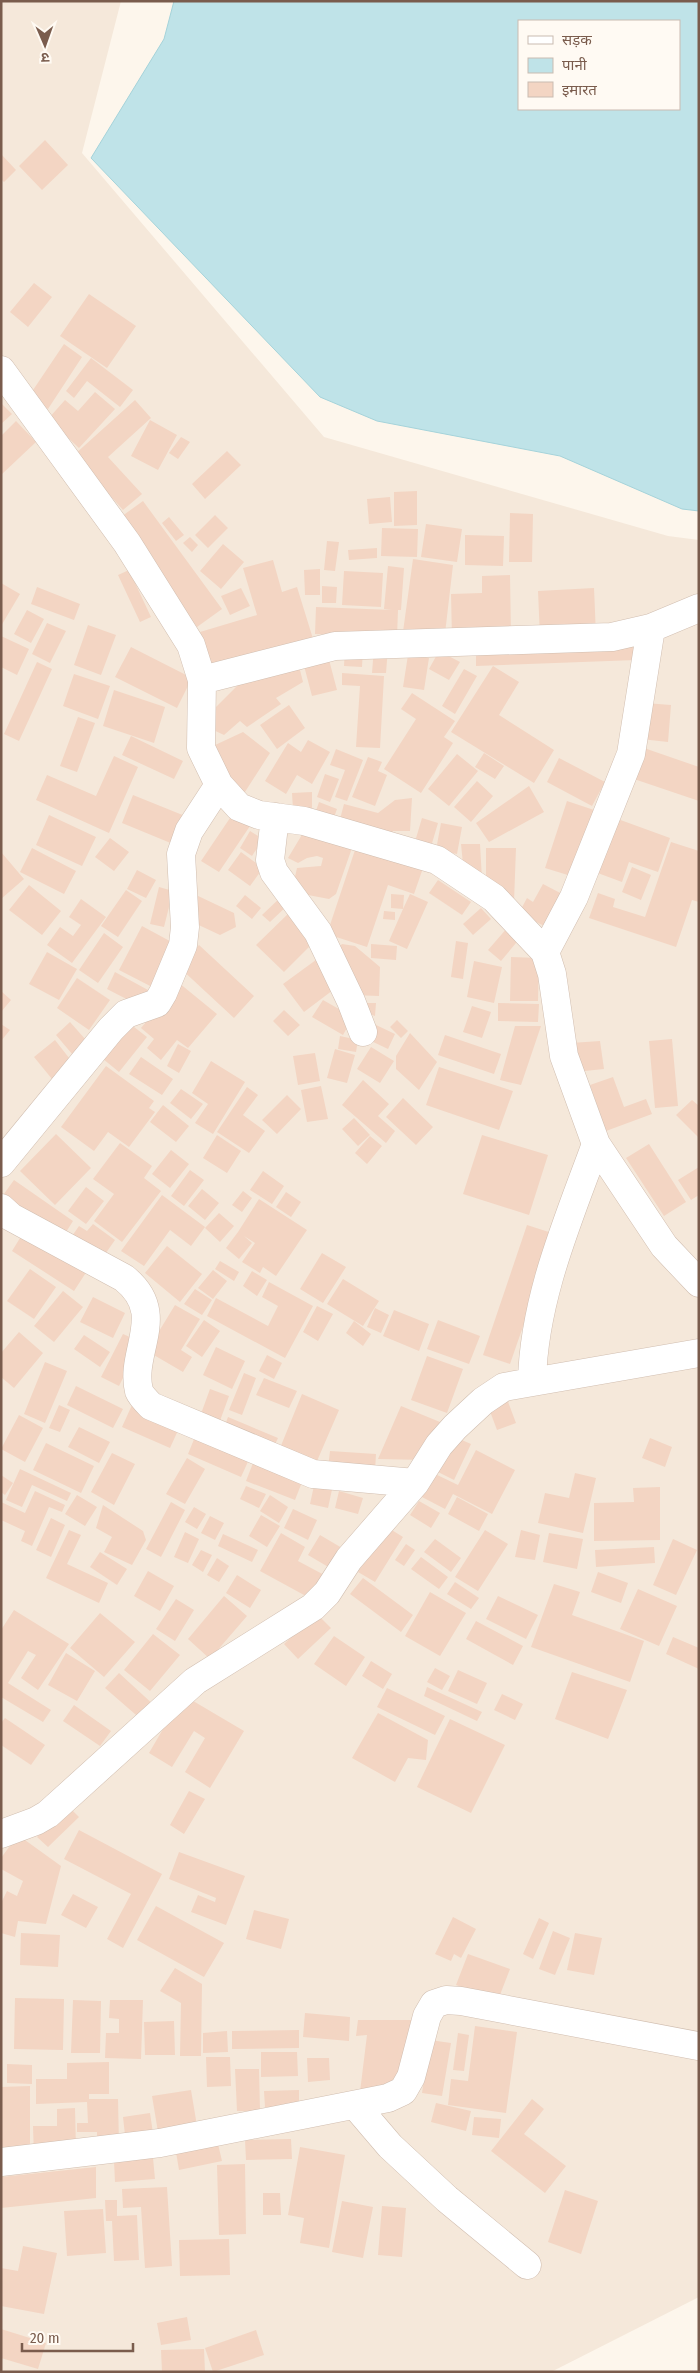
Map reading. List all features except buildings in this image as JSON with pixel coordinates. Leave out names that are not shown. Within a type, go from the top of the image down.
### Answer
[{"type":"street","points":[[1,370],[127,544],[191,645],[202,680],[201,748],[219,785],[239,807],[259,816],[304,821],[437,860],[494,898],[545,952],[552,974],[564,1056],[596,1144],[664,1246],[699,1283]]},
{"type":"street","points":[[202,680],[335,646],[612,637],[651,628],[699,608]]},
{"type":"street","points":[[545,952],[574,897],[631,754],[651,628]]},
{"type":"street","points":[[1,1163],[116,1024],[126,1014],[156,1003],[164,993],[183,945],[185,927],[181,854],[183,842],[219,785]]},
{"type":"street","points":[[275,817],[270,860],[274,872],[318,932],[351,1000],[363,1032]]},
{"type":"street","points":[[532,1381],[532,1353],[549,1275],[596,1144]]},
{"type":"street","points":[[1,1208],[11,1217],[124,1278],[133,1286],[145,1308],[146,1324],[139,1375],[139,1392],[151,1406],[313,1474],[415,1483]]},
{"type":"street","points":[[1,1834],[36,1822],[48,1814],[195,1681],[313,1607],[327,1593],[348,1559],[415,1483],[439,1445],[476,1408],[504,1387],[699,1353]]},
{"type":"street","points":[[1,2162],[160,2143],[388,2098],[403,2091],[411,2078],[427,2016],[434,2004],[446,2000],[461,2001],[698,2046]]},
{"type":"street","points":[[355,2105],[402,2157],[447,2199],[527,2265]]},
{"type":"shaded area","points":[[1,1],[121,1],[82,153],[324,437],[668,536],[699,540],[699,2297],[551,2372],[1,2372]]},
{"type":"water","points":[[174,1],[699,1],[699,511],[682,509],[560,456],[377,421],[320,397],[91,158],[164,39]]}]
